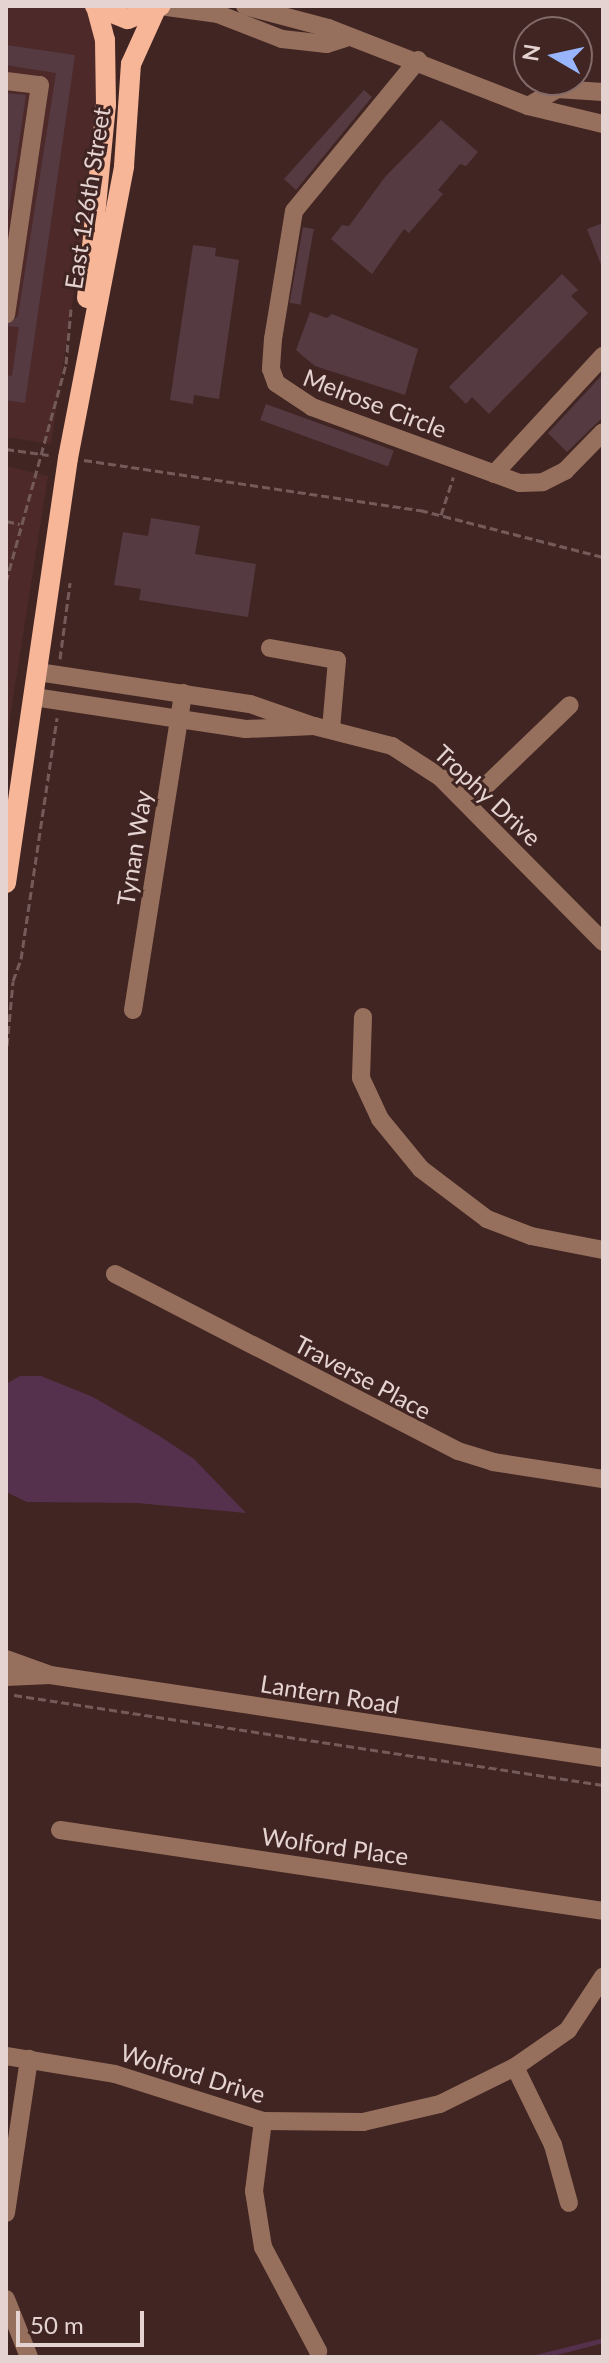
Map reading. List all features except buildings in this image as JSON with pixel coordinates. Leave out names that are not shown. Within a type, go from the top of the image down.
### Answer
[{"type":"main road","points":[[96,6],[128,19],[159,8]]},
{"type":"main road","name":"East 126th Street","points":[[6,883],[78,398],[106,105],[105,40],[96,6]]},
{"type":"main road","name":"East 126th Street","points":[[78,398],[124,166],[131,64],[159,8]]},
{"type":"street","points":[[245,6],[328,28],[345,38],[418,60],[528,106],[603,124]]},
{"type":"street","points":[[159,8],[218,14],[282,39],[327,44],[345,38]]},
{"type":"street","name":"Melrose Circle","points":[[418,60],[294,211],[271,369],[276,383],[292,398],[520,483],[543,482],[565,471],[603,432]]},
{"type":"street","points":[[6,81],[40,85],[13,220],[6,314]]},
{"type":"street","points":[[528,106],[557,89],[603,92]]},
{"type":"street","points":[[494,474],[603,356]]},
{"type":"street","points":[[270,648],[340,664],[322,728]]},
{"type":"street","name":"Trophy Drive","points":[[38,672],[250,704],[405,752],[468,803],[603,942]]},
{"type":"street","name":"Tynan Way","points":[[133,1010],[183,693]]},
{"type":"street","name":"Trophy Drive","points":[[34,697],[246,729],[322,728]]},
{"type":"street","points":[[468,803],[570,705]]},
{"type":"street","points":[[363,1017],[358,1061],[371,1102],[397,1142],[432,1180],[468,1208],[511,1229],[603,1250]]},
{"type":"street","name":"Traverse Place","points":[[115,1274],[466,1455],[603,1479]]},
{"type":"street","name":"Lantern Road","points":[[6,1659],[50,1675]]},
{"type":"street","name":"Lantern Road","points":[[6,1677],[50,1675],[603,1758]]},
{"type":"street","name":"Wolford Place","points":[[60,1830],[603,1911]]},
{"type":"street","name":"Wolford Drive","points":[[6,2056],[115,2074],[263,2121],[336,2124],[400,2116],[458,2097],[515,2067],[568,2030],[603,1977]]},
{"type":"street","points":[[6,2213],[29,2059]]},
{"type":"street","points":[[515,2067],[553,2145],[569,2203]]},
{"type":"street","points":[[263,2121],[254,2191],[263,2247],[318,2351]]},
{"type":"street","points":[[6,2299],[29,2357]]},
{"type":"path","points":[[6,582],[66,364],[72,303]]},
{"type":"path","points":[[85,474],[89,445]]},
{"type":"path","points":[[6,449],[56,456]]},
{"type":"path","points":[[79,459],[441,515],[603,557]]},
{"type":"path","points":[[441,515],[457,460]]},
{"type":"path","points":[[6,521],[20,524]]},
{"type":"path","points":[[60,675],[70,576]]},
{"type":"path","points":[[6,1057],[13,981],[21,959],[59,701]]},
{"type":"path","points":[[6,1694],[603,1785]]},
{"type":"shaded area","points":[[6,6],[117,6],[51,444],[6,437]]},
{"type":"shaded area","points":[[6,466],[48,476],[6,743]]},
{"type":"shaded area","points":[[20,1376],[41,1376],[93,1397],[158,1435],[194,1459],[246,1513],[137,1503],[27,1502],[6,1492],[6,1384]]},
{"type":"waterway","points":[[536,2357],[603,2340]]}]
